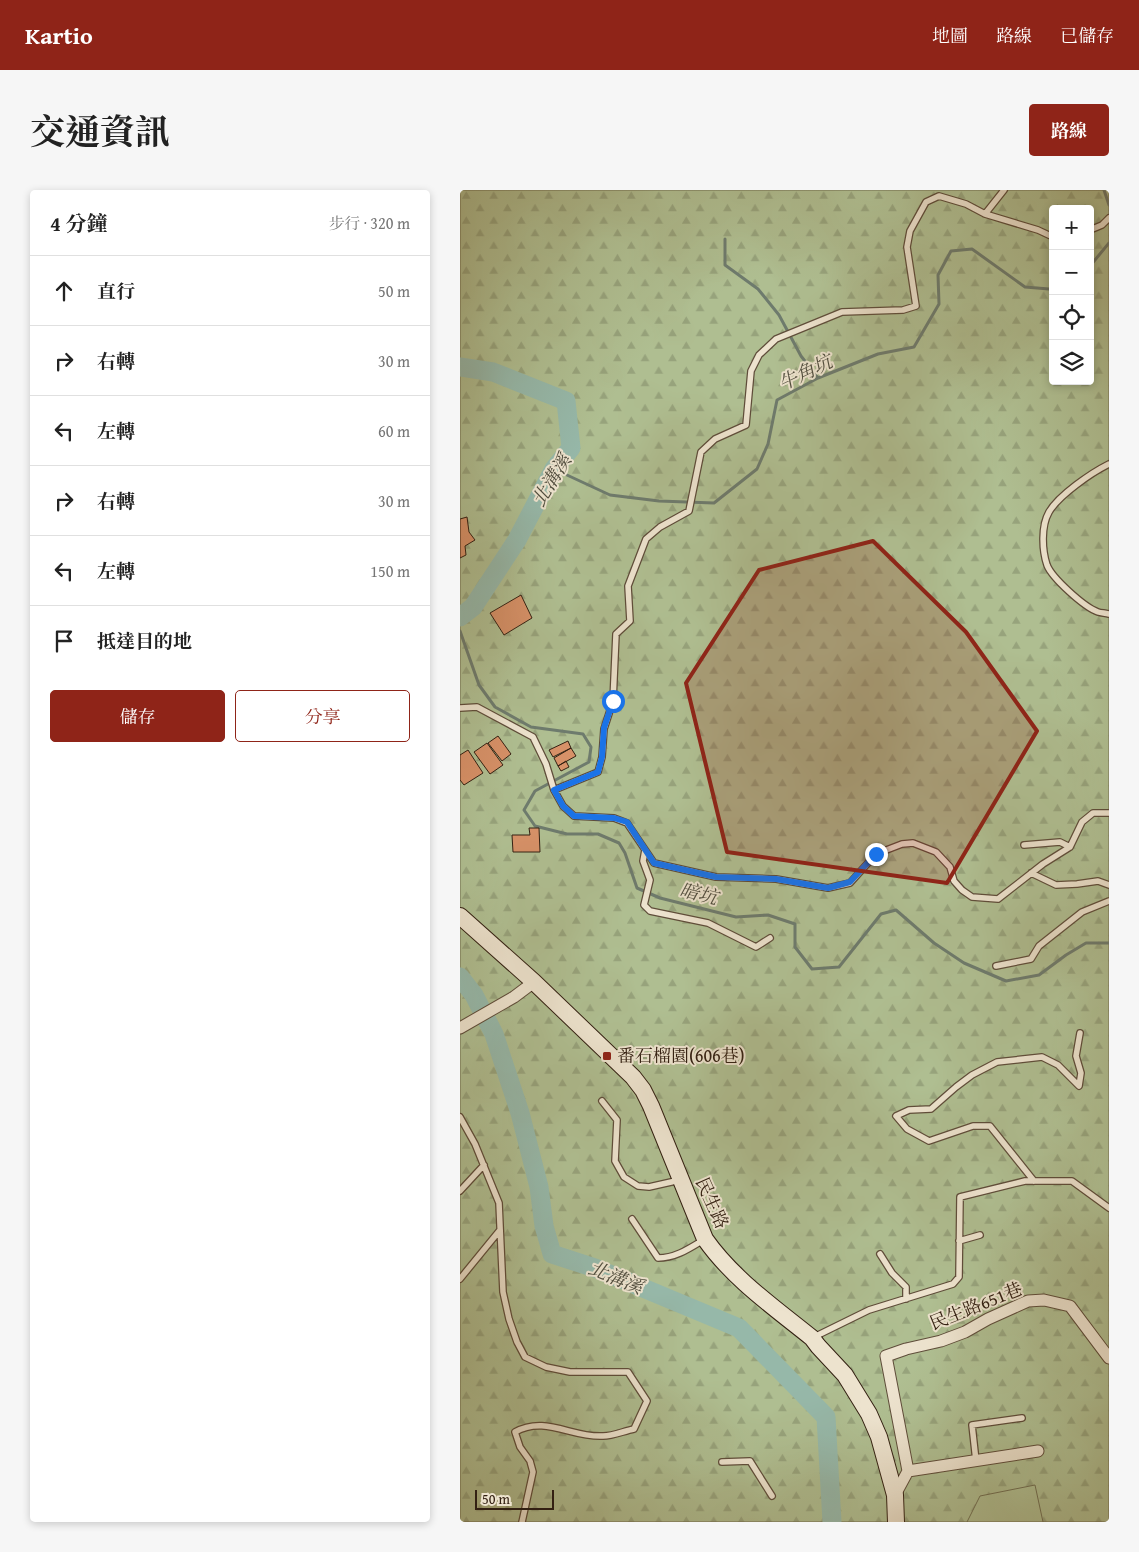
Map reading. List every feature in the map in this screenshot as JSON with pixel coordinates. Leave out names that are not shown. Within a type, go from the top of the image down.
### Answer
[{"type":"street","name":"民生路","points":[[460,916],[534,982],[633,1077],[643,1090],[705,1239],[716,1255],[741,1280],[812,1338],[845,1375],[869,1414],[879,1437],[895,1495],[896,1522]]},
{"type":"street","points":[[460,1028],[514,998],[534,982]]},
{"type":"street","name":"民生路651巷","points":[[908,1471],[886,1356],[941,1342],[957,1336],[988,1318],[1028,1301],[1044,1300],[1070,1306],[1109,1358]]},
{"type":"street","points":[[895,1495],[908,1471],[1038,1451]]},
{"type":"lane","points":[[984,214],[1004,190]]},
{"type":"lane","points":[[554,790],[598,772],[602,757],[604,728],[613,701],[616,634],[630,621],[628,586],[646,539],[660,527],[689,511],[701,452],[715,439],[746,425],[751,371],[759,355],[776,339],[842,312],[903,310],[916,306],[907,247],[910,231],[926,202],[939,196],[966,204],[984,214],[1049,235]]},
{"type":"lane","points":[[1094,228],[1102,225],[1109,218]]},
{"type":"lane","points":[[1109,464],[1092,472],[1068,491],[1049,511],[1044,525],[1044,544],[1048,566],[1068,591],[1097,612],[1109,614]]},
{"type":"lane","points":[[460,708],[477,707],[533,737],[546,764],[554,790],[563,806],[574,816],[614,818],[627,822],[654,863],[716,877],[776,879],[828,888],[850,882],[876,854],[902,844],[914,843],[936,852],[950,867],[954,881],[972,897],[998,898],[1070,847],[1082,822],[1093,813],[1109,813]]},
{"type":"lane","points":[[1024,845],[1060,842],[1070,847]]},
{"type":"lane","points":[[645,850],[643,861],[650,880],[644,905],[650,911],[708,923],[756,947],[770,938]]},
{"type":"lane","points":[[1031,873],[1056,885],[1098,881],[1109,885]]},
{"type":"lane","points":[[996,966],[1031,959],[1039,946],[1082,912],[1109,901]]},
{"type":"lane","points":[[1034,1181],[990,1126],[972,1126],[929,1141],[907,1129],[896,1116],[909,1110],[931,1109],[972,1075],[997,1062],[1042,1056],[1058,1065],[1079,1086],[1081,1073],[1076,1056],[1080,1033]]},
{"type":"lane","points":[[602,1101],[617,1120],[615,1161],[624,1177],[638,1186],[649,1187],[680,1180]]},
{"type":"lane","points":[[460,1117],[484,1165],[499,1203],[503,1292],[509,1319],[517,1342],[526,1357],[546,1366],[570,1372],[628,1372],[647,1401],[634,1429],[603,1436],[546,1425],[525,1426],[515,1432],[520,1447],[530,1461],[533,1472],[522,1522]]},
{"type":"lane","points":[[460,1191],[484,1165]]},
{"type":"lane","points":[[812,1338],[869,1310],[953,1284],[959,1277],[960,1197],[1025,1181],[1072,1181],[1109,1208]]},
{"type":"lane","points":[[632,1219],[658,1258],[668,1258],[679,1254],[705,1239]]},
{"type":"lane","points":[[460,1279],[500,1230]]},
{"type":"lane","points":[[959,1241],[980,1234]]},
{"type":"lane","points":[[880,1254],[892,1273],[906,1287],[906,1299]]},
{"type":"lane","points":[[976,1461],[972,1425],[1022,1418]]},
{"type":"lane","points":[[722,1462],[750,1461],[772,1496]]},
{"type":"highlighted area","points":[[873,541],[966,632],[1037,731],[947,883],[727,852],[686,683],[759,570]]},
{"type":"green space","points":[[460,190],[1109,190],[1109,1522],[460,1522]]},
{"type":"green space","points":[[1035,1485],[1043,1522],[967,1522],[980,1496]]},
{"type":"building","points":[[467,517],[469,532],[475,540],[465,546],[466,555],[460,558],[460,519]]},
{"type":"building","points":[[521,595],[532,618],[504,635],[490,613]]},
{"type":"building","points":[[498,736],[511,754],[502,761],[488,743]]},
{"type":"building","points":[[568,741],[571,748],[553,757],[549,750]]},
{"type":"building","points":[[487,743],[503,765],[490,774],[474,752]]},
{"type":"building","points":[[571,748],[576,756],[558,766],[554,758]]},
{"type":"building","points":[[468,750],[483,773],[464,785],[460,780],[460,755]]},
{"type":"building","points":[[566,761],[569,767],[561,771],[558,766]]},
{"type":"building","points":[[529,828],[539,828],[540,852],[513,852],[512,835],[530,835]]},
{"type":"waterway","name":"牛角坑","points":[[1104,190],[1109,205]]},
{"type":"waterway","points":[[725,239],[725,265],[758,289],[779,315],[801,356],[818,378]]},
{"type":"waterway","name":"牛角坑","points":[[1094,261],[1109,243]]},
{"type":"waterway","name":"牛角坑","points":[[554,469],[610,495],[659,501],[714,503],[757,469],[768,444],[777,400],[818,378],[878,354],[914,347],[939,304],[938,275],[951,251],[972,249],[1025,287],[1049,289]]},
{"type":"waterway","name":"北溝溪","points":[[460,367],[493,372],[566,401],[571,448],[554,469],[517,540],[473,607],[460,617]]},
{"type":"waterway","name":"暗坑","points":[[460,631],[479,685],[495,707],[531,727],[583,734],[591,747],[589,762],[535,791],[524,810],[535,826],[567,834],[598,834],[619,843],[625,853],[637,888],[660,898],[736,917],[768,915],[795,924],[795,947],[812,969],[839,967],[881,914],[896,910],[934,943],[964,963],[1006,981],[1039,975],[1086,943],[1109,943]]},
{"type":"waterway","name":"北溝溪","points":[[460,977],[474,995],[494,1034],[520,1113],[539,1187],[544,1226],[552,1254],[595,1268],[739,1328],[826,1417],[832,1522]]},
{"type":"place","name":"番石榴園(606巷)","points":[[607,1056]]},
{"type":"route","points":[[613,701],[604,728],[602,757],[598,772],[554,790],[563,806],[574,816],[614,818],[627,822],[654,863],[716,877],[776,879],[828,888],[850,882],[876,854]]}]
